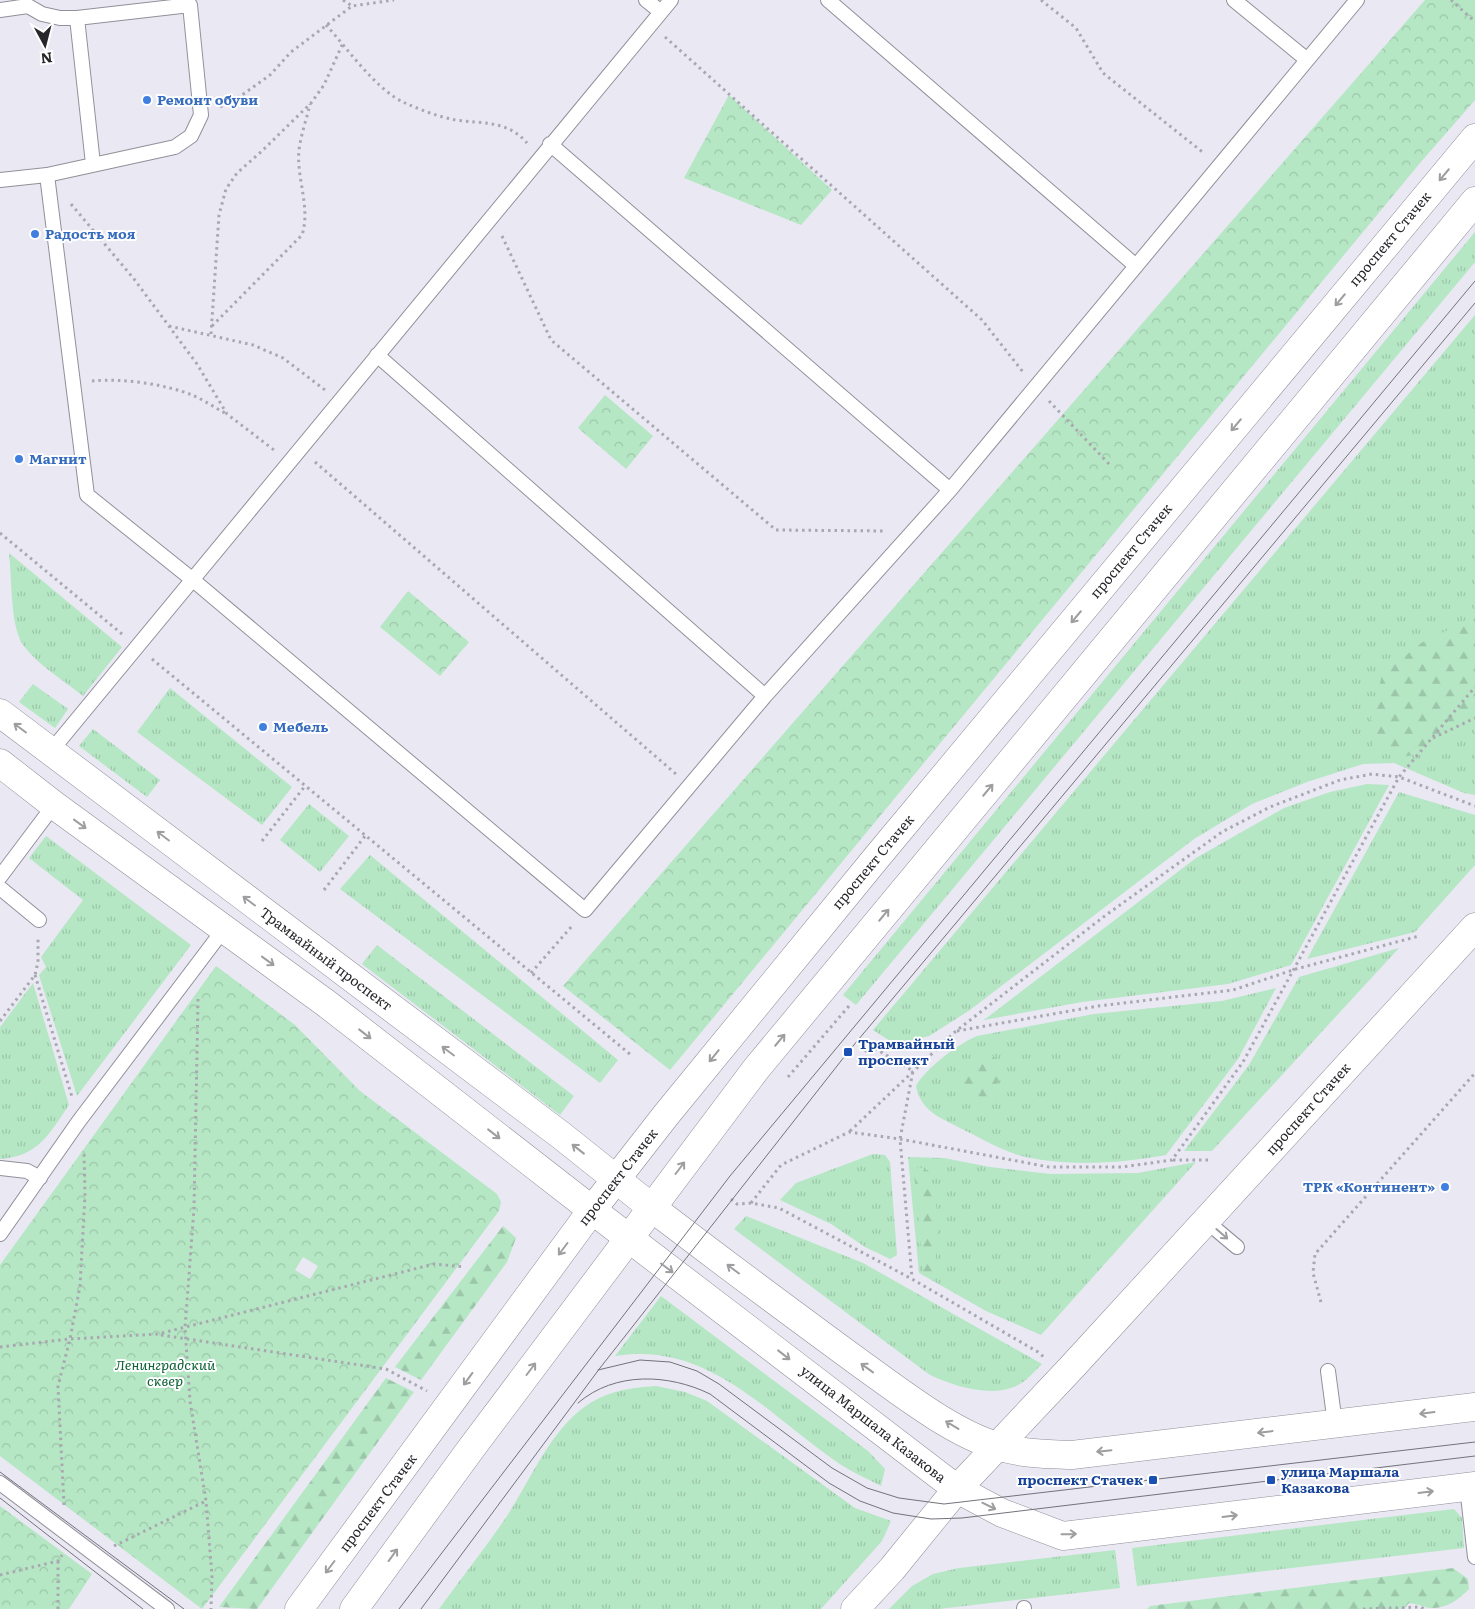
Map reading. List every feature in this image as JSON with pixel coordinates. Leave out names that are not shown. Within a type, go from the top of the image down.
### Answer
[{"type":"main road","name":"проспект Стачек","points":[[299,1609],[592,1210],[744,1019],[1475,138]]},
{"type":"main road","points":[[354,1609],[651,1207],[756,1069],[1475,201]]},
{"type":"main road","name":"Трамвайный проспект","points":[[0,712],[651,1207]]},
{"type":"main road","points":[[0,763],[54,805],[327,1004],[628,1239]]},
{"type":"main road","name":"проспект Стачек","points":[[856,1609],[892,1569],[957,1489],[996,1446],[1475,927]]},
{"type":"main road","points":[[651,1207],[772,1299],[906,1396],[958,1428],[996,1446],[1030,1454],[1072,1455],[1475,1407]]},
{"type":"main road","name":"улица Маршала Казакова","points":[[628,1239],[957,1489],[1002,1513],[1063,1536],[1471,1487]]},
{"type":"lane","points":[[646,0],[661,12]]},
{"type":"lane","points":[[51,752],[137,646],[302,451],[377,355],[671,0]]},
{"type":"lane","points":[[828,0],[1136,266]]},
{"type":"lane","points":[[1234,0],[1306,59]]},
{"type":"lane","points":[[47,175],[87,495],[193,580],[585,910],[766,696],[950,490],[1306,59],[1357,0]]},
{"type":"lane","points":[[0,10],[28,3],[42,14],[60,18],[77,18],[190,5],[201,115],[191,136],[175,147],[47,175],[0,180]]},
{"type":"lane","points":[[77,18],[93,164]]},
{"type":"lane","points":[[550,144],[950,490]]},
{"type":"lane","points":[[377,355],[766,696]]},
{"type":"lane","points":[[0,877],[54,805]]},
{"type":"lane","points":[[0,888],[38,920]]},
{"type":"lane","points":[[0,1234],[79,1121],[224,929]]},
{"type":"lane","points":[[0,1168],[27,1171],[40,1178]]},
{"type":"lane","points":[[1206,1220],[1237,1247]]},
{"type":"lane","points":[[1328,1372],[1336,1424]]},
{"type":"lane","points":[[0,1483],[167,1609]]},
{"type":"lane","points":[[1471,1487],[1475,1557]]},
{"type":"path","points":[[343,0],[352,6]]},
{"type":"path","points":[[201,115],[235,100],[270,75],[291,52],[352,6],[394,0]]},
{"type":"path","points":[[1041,0],[1076,28],[1103,73],[1219,165]]},
{"type":"path","points":[[1451,0],[1473,20]]},
{"type":"path","points":[[326,25],[382,87],[403,102],[456,120],[484,121],[505,126],[522,138],[540,158]]},
{"type":"path","points":[[652,25],[982,320],[1027,377]]},
{"type":"path","points":[[211,334],[218,214],[226,189],[237,173],[310,103],[324,85],[343,44]]},
{"type":"path","points":[[211,326],[302,235],[306,221],[299,150],[310,103]]},
{"type":"path","points":[[47,175],[134,279],[197,364],[227,414]]},
{"type":"path","points":[[492,215],[551,340],[776,530],[914,531]]},
{"type":"path","points":[[168,326],[211,334],[253,345],[282,358],[340,402]]},
{"type":"path","points":[[73,382],[105,379],[148,384],[192,395],[227,414],[291,463]]},
{"type":"path","points":[[1047,399],[1109,464]]},
{"type":"path","points":[[302,451],[690,786]]},
{"type":"path","points":[[0,533],[631,1056]]},
{"type":"path","points":[[1172,1160],[1243,1062],[1296,970],[1399,777],[1475,687]]},
{"type":"path","points":[[1431,739],[1475,718]]},
{"type":"path","points":[[751,1203],[782,1165],[849,1132],[956,1031],[1106,915],[1222,832],[1270,808],[1340,780],[1372,774],[1399,777],[1475,806]]},
{"type":"path","points":[[262,841],[305,786]]},
{"type":"path","points":[[324,890],[365,836]]},
{"type":"path","points":[[532,973],[585,910]]},
{"type":"path","points":[[0,1022],[35,975],[38,962],[38,920]]},
{"type":"path","points":[[956,1031],[1098,1006],[1233,990],[1296,970],[1419,936]]},
{"type":"path","points":[[198,965],[194,1208],[186,1340],[190,1401],[206,1501],[212,1576],[211,1609]]},
{"type":"path","points":[[35,975],[79,1121],[86,1165],[80,1286],[70,1339],[58,1386],[64,1513]]},
{"type":"path","points":[[865,1052],[872,1046],[913,1071]]},
{"type":"path","points":[[912,1279],[900,1138],[913,1071]]},
{"type":"path","points":[[1321,1302],[1313,1273],[1315,1254],[1475,1073]]},
{"type":"path","points":[[849,1132],[900,1138],[1049,1166],[1122,1167],[1172,1160],[1211,1160]]},
{"type":"path","points":[[731,1199],[738,1204],[751,1203],[779,1208],[912,1279],[1042,1356]]},
{"type":"path","points":[[0,1352],[2,1347],[70,1339],[158,1334],[434,1264],[465,1267]]},
{"type":"path","points":[[158,1334],[186,1340],[386,1369],[427,1391]]},
{"type":"path","points":[[111,1547],[206,1501]]},
{"type":"path","points":[[58,1609],[58,1560],[64,1552]]},
{"type":"path","points":[[0,1575],[58,1560]]},
{"type":"path","points":[[1363,1609],[1422,1607],[1424,1609]]},
{"type":"green space","points":[[1425,0],[1475,0],[1475,100],[1420,163],[670,1070],[563,986]]},
{"type":"green space","points":[[729,95],[832,190],[801,225],[684,178]]},
{"type":"green space","points":[[1475,232],[1475,262],[856,1005],[843,995]]},
{"type":"green space","points":[[1475,315],[1475,795],[1464,793],[1394,763],[1363,764],[1307,782],[1252,804],[1194,839],[970,1010],[929,1036],[895,1044],[873,1030]]},
{"type":"green space","points":[[605,395],[653,436],[626,469],[578,428]]},
{"type":"green space","points":[[9,553],[122,647],[83,696],[43,666],[23,645],[16,626],[12,601]]},
{"type":"green space","points":[[408,591],[469,642],[440,676],[380,627]]},
{"type":"green space","points":[[1475,612],[1475,714],[1433,751],[1398,758],[1373,749],[1370,722],[1382,675],[1421,643],[1461,624]]},
{"type":"green space","points":[[33,684],[68,709],[55,728],[19,702]]},
{"type":"green space","points":[[170,688],[292,787],[262,825],[137,732]]},
{"type":"green space","points":[[93,729],[160,780],[147,797],[79,746]]},
{"type":"green space","points":[[1367,784],[1389,785],[1291,965],[1228,984],[1082,1002],[984,1020],[1196,858],[1284,808],[1330,792]]},
{"type":"green space","points":[[1399,792],[1475,815],[1475,865],[1415,932],[1307,959]]},
{"type":"green space","points":[[309,804],[349,836],[320,872],[280,840]]},
{"type":"green space","points":[[46,836],[191,945],[77,1096],[39,975],[46,967],[41,957],[83,900],[29,858]]},
{"type":"green space","points":[[370,855],[618,1060],[600,1083],[340,889]]},
{"type":"green space","points":[[377,945],[574,1096],[560,1115],[362,964]]},
{"type":"green space","points":[[1399,948],[1212,1151],[1184,1151],[1249,1065],[1299,977]]},
{"type":"green space","name":"Ленинградский сквер","points":[[216,966],[295,1025],[360,1091],[497,1194],[501,1202],[499,1211],[202,1609],[0,1456],[0,1265]],"holes":[[[303,1257],[318,1266],[310,1279],[295,1270]]]},
{"type":"green space","points":[[33,983],[69,1105],[42,1142],[24,1153],[0,1159],[0,1027]]},
{"type":"green space","points":[[1276,988],[1238,1059],[1166,1155],[1114,1162],[1079,1163],[1043,1160],[1017,1155],[938,1116],[922,1102],[918,1095],[916,1086],[927,1072],[943,1057],[977,1036],[1094,1014],[1222,1001]]},
{"type":"green space","points":[[984,1050],[997,1059],[1000,1080],[986,1098],[969,1097],[956,1079],[960,1068],[969,1064]]},
{"type":"green space","points":[[873,1154],[885,1155],[890,1162],[897,1255],[890,1259],[865,1247],[831,1224],[780,1200],[796,1183]]},
{"type":"green space","points":[[908,1157],[944,1158],[990,1167],[1050,1174],[1138,1173],[1196,1162],[1041,1335],[986,1311],[919,1273]]},
{"type":"green space","points":[[919,1167],[929,1171],[937,1209],[937,1249],[933,1274],[924,1274],[914,1172]]},
{"type":"green space","points":[[746,1216],[863,1263],[1042,1364],[1022,1383],[1004,1390],[971,1389],[930,1375],[734,1229]]},
{"type":"green space","points":[[503,1226],[516,1238],[507,1262],[421,1380],[395,1367]]},
{"type":"green space","points":[[661,1296],[868,1451],[885,1469],[881,1486],[840,1464],[759,1402],[733,1384],[707,1370],[678,1359],[648,1354],[615,1356]]},
{"type":"green space","points":[[386,1378],[414,1392],[257,1609],[219,1607]]},
{"type":"green space","points":[[656,1386],[685,1392],[707,1401],[855,1508],[891,1521],[882,1541],[821,1609],[439,1609],[501,1525],[549,1446],[568,1422],[587,1405],[605,1396],[624,1390]]},
{"type":"green space","points":[[0,1506],[92,1574],[69,1609],[0,1609]]},
{"type":"green space","points":[[1454,1509],[1462,1518],[1464,1548],[1137,1586],[1132,1548]]},
{"type":"green space","points":[[1115,1550],[1120,1588],[939,1609],[889,1609],[912,1586],[933,1574],[959,1568]]},
{"type":"green space","points":[[1453,1568],[1468,1579],[1469,1589],[1452,1603],[1435,1608],[1409,1603],[1404,1609],[1147,1609],[1150,1606]]},
{"type":"tram line","points":[[399,1609],[730,1176],[1475,281]]},
{"type":"tram line","points":[[421,1609],[600,1368],[848,1052],[1475,303]]},
{"type":"tram line","points":[[598,1370],[640,1360],[670,1362],[697,1371],[719,1384],[832,1468],[867,1488],[899,1498],[944,1504],[1475,1442]]},
{"type":"tram line","points":[[578,1403],[608,1385],[625,1381],[642,1379],[660,1380],[694,1387],[710,1394],[829,1483],[860,1501],[893,1513],[931,1519],[962,1518],[1475,1456]]},
{"type":"tram line","points":[[0,1472],[184,1609]]},
{"type":"tram line","points":[[0,1498],[143,1609]]},
{"type":"place","name":"Ремонт обуви","points":[[147,100]]},
{"type":"place","name":"Радость моя","points":[[35,234]]},
{"type":"place","name":"Магнит","points":[[19,459]]},
{"type":"place","name":"Мебель","points":[[263,727]]},
{"type":"place","name":"Трамвайный проспект","points":[[848,1052]]},
{"type":"place","name":"ТРК «Континент»","points":[[1445,1187]]},
{"type":"place","name":"проспект Стачек","points":[[1153,1480]]},
{"type":"place","name":"улица Маршала Казакова","points":[[1271,1480]]}]
